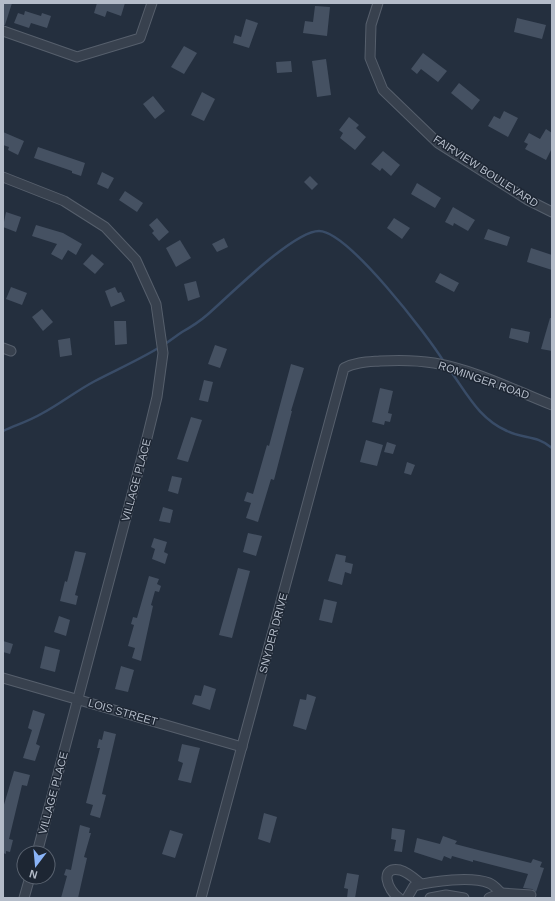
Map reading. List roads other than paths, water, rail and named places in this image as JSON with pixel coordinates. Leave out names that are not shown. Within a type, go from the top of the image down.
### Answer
[{"type":"street","points":[[3,31],[77,57],[140,38],[152,3]]},
{"type":"street","name":"FAIRVIEW BOULEVARD","points":[[378,3],[371,25],[370,58],[384,90],[438,143],[528,200],[552,212]]},
{"type":"street","name":"VILLAGE PLACE","points":[[3,177],[64,201],[105,227],[136,260],[156,304],[163,353],[157,397],[79,699],[38,845]]},
{"type":"street","name":"ROMINGER ROAD","points":[[344,368],[360,363],[381,361],[409,360],[434,363],[481,377],[552,405]]},
{"type":"street","name":"SNYDER DRIVE","points":[[201,898],[344,368]]},
{"type":"street","name":"LOIS STREET","points":[[3,678],[242,746]]},
{"type":"street","points":[[399,898],[388,886],[386,879],[389,873],[394,870],[400,870],[412,876],[421,884]]},
{"type":"street","points":[[407,898],[414,886],[428,882],[468,880],[490,883],[501,893]]},
{"type":"street","points":[[24,898],[28,885]]},
{"type":"street","points":[[489,898],[501,893],[531,896]]},
{"type":"street","points":[[430,898],[446,895],[464,898]]},
{"type":"waterway","points":[[3,431],[27,421],[55,406],[88,385],[165,344],[204,318],[261,266],[278,253],[293,242],[308,234],[319,231],[332,236],[349,248],[367,266],[405,309],[444,362]]},
{"type":"waterway","points":[[449,369],[474,404],[497,426],[507,431],[541,441],[552,448]]}]
